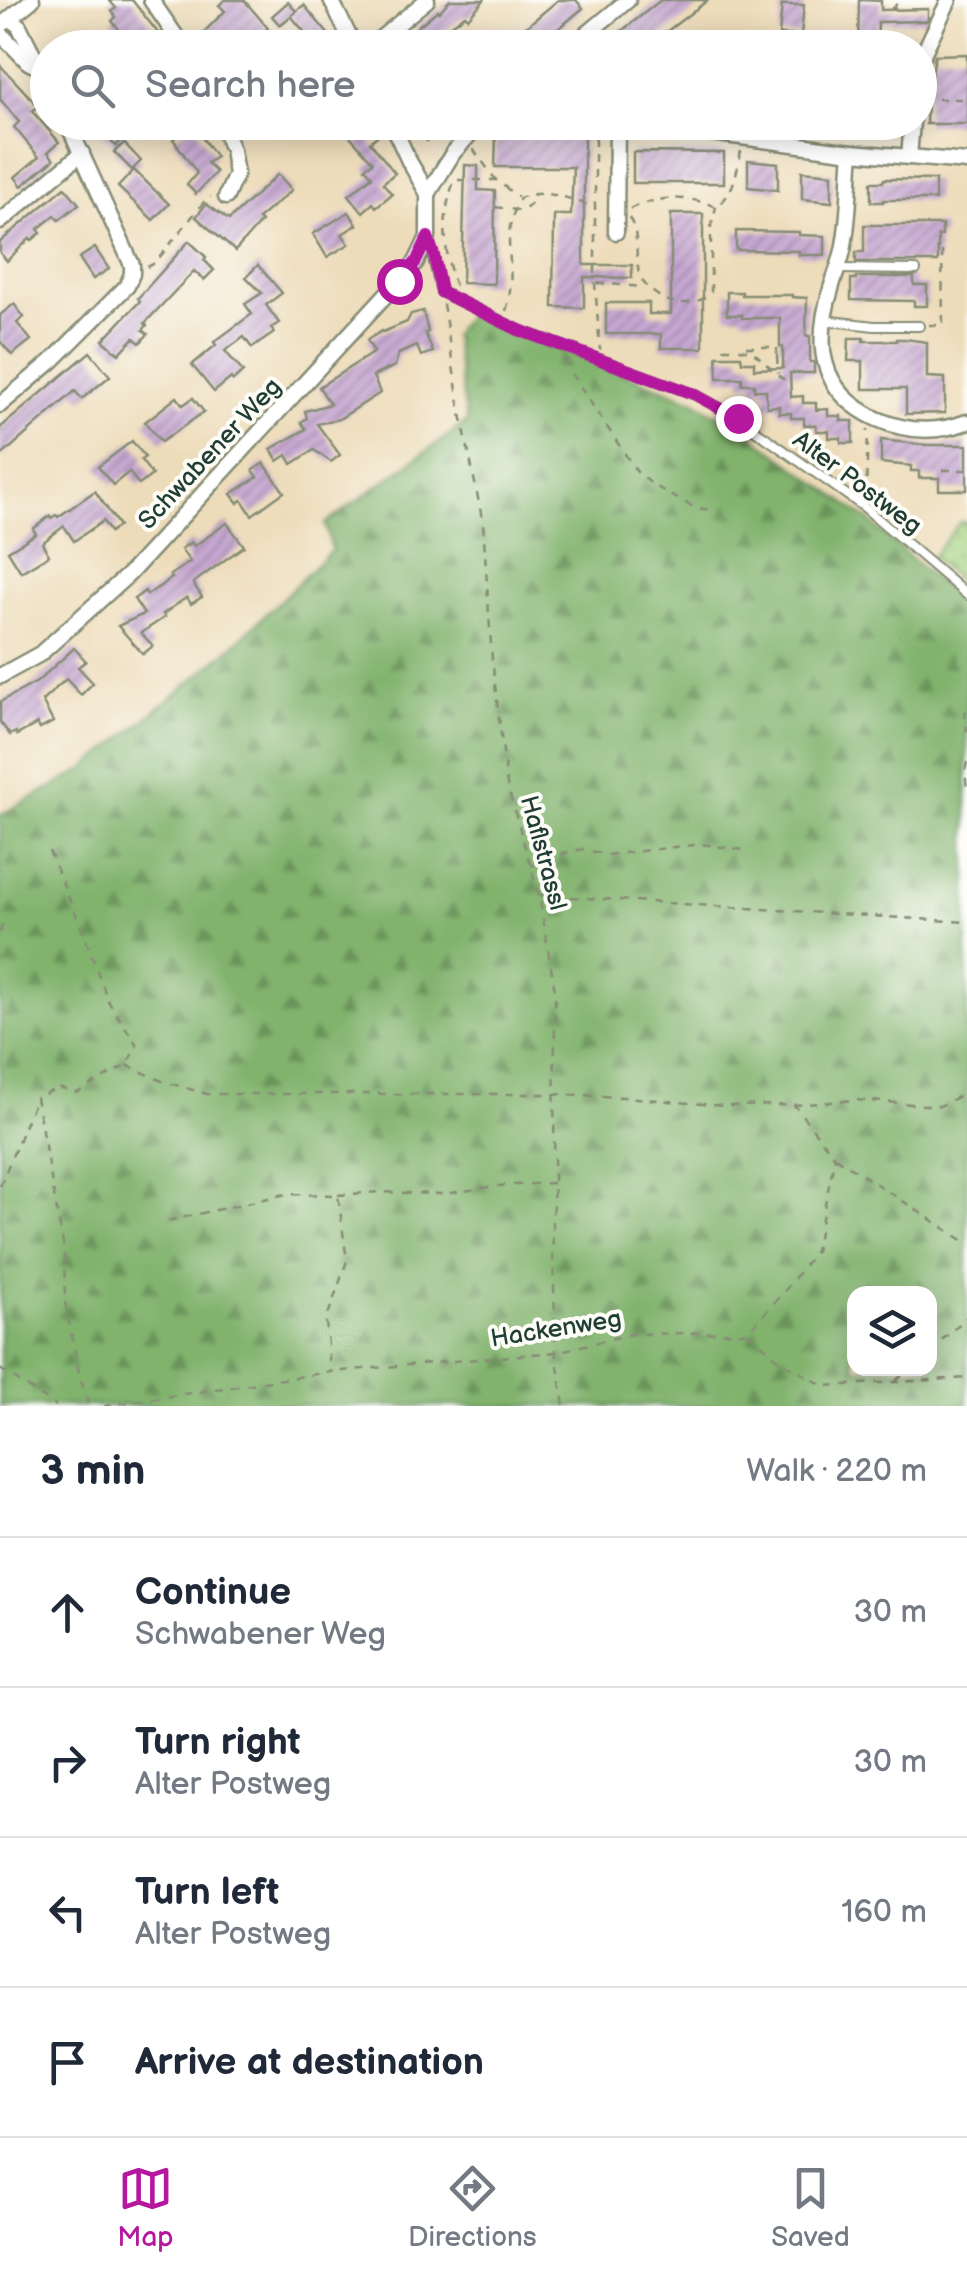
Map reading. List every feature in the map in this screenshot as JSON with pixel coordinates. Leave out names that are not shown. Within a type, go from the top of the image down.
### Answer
[{"type":"street","points":[[30,63],[4,26],[32,0]]},
{"type":"street","points":[[151,0],[172,30]]},
{"type":"street","points":[[332,0],[347,30]]},
{"type":"street","points":[[391,30],[427,0]]},
{"type":"street","points":[[592,30],[628,0]]},
{"type":"street","points":[[935,30],[949,0]]},
{"type":"street","points":[[0,405],[52,362],[126,286],[132,274],[132,265],[76,140]]},
{"type":"street","points":[[226,197],[236,174],[228,140]]},
{"type":"street","points":[[399,140],[428,194],[428,237]]},
{"type":"street","points":[[428,194],[465,140]]},
{"type":"street","points":[[616,232],[617,140]]},
{"type":"street","points":[[763,140],[967,162]]},
{"type":"street","points":[[909,157],[910,140]]},
{"type":"street","points":[[852,152],[844,246],[823,320],[822,354],[832,382],[854,405],[885,422],[920,430],[940,430],[967,422]]},
{"type":"street","points":[[0,222],[82,153]]},
{"type":"street","name":"Schwabener Weg","points":[[0,676],[40,654],[129,574],[416,262],[428,237]]},
{"type":"lane","points":[[428,237],[441,292],[459,301]]},
{"type":"lane","points":[[838,269],[916,270]]},
{"type":"lane","name":"Alter Postweg","points":[[459,301],[563,348],[694,394],[738,418],[864,507],[967,595]]},
{"type":"lane","points":[[823,320],[919,326]]},
{"type":"path","points":[[891,8],[898,1]]},
{"type":"path","points":[[937,100],[967,99]]},
{"type":"path","points":[[596,140],[595,283],[599,344]]},
{"type":"path","points":[[473,151],[496,180],[520,198]]},
{"type":"path","points":[[716,207],[686,199],[646,201],[628,210],[635,227],[637,272],[646,287],[664,300],[680,304],[702,301],[711,292],[711,226],[716,207],[731,192],[740,155]]},
{"type":"path","points":[[458,173],[448,196],[445,222],[447,252],[454,285],[460,292],[459,301]]},
{"type":"path","points":[[455,180],[496,180]]},
{"type":"path","points":[[508,305],[512,275],[509,237],[520,198],[543,192],[596,208]]},
{"type":"path","points":[[495,207],[523,211],[535,193]]},
{"type":"path","points":[[132,274],[155,263],[208,197],[226,197]]},
{"type":"path","points":[[919,326],[943,325],[942,248],[936,248]]},
{"type":"path","points":[[595,283],[646,287]]},
{"type":"path","name":"Haflstrassl","points":[[444,312],[483,523],[492,659],[507,784],[539,896],[555,990],[552,1222],[556,1352],[564,1406]]},
{"type":"path","points":[[722,348],[777,347],[778,376]]},
{"type":"path","points":[[563,348],[571,373],[637,472],[674,497],[696,508],[711,510]]},
{"type":"path","points":[[745,348],[786,381]]},
{"type":"path","points":[[864,507],[871,416]]},
{"type":"path","points":[[944,470],[967,470]]},
{"type":"path","points":[[967,710],[967,732]]},
{"type":"path","points":[[967,762],[967,790]]},
{"type":"path","points":[[530,866],[584,849],[608,855],[701,844],[744,850]]},
{"type":"path","points":[[0,1186],[36,1098],[58,1088],[77,1093],[127,1065],[137,1044],[108,1001],[49,851]]},
{"type":"path","points":[[539,896],[967,922]]},
{"type":"path","points":[[0,933],[4,917]]},
{"type":"path","points":[[127,1065],[162,1082],[207,1094],[554,1094],[724,1106],[856,1100],[940,1106],[961,1095],[967,1081]]},
{"type":"path","points":[[36,1098],[64,1250],[65,1302],[89,1406]]},
{"type":"path","points":[[794,1105],[835,1157],[967,1243]]},
{"type":"path","points":[[835,1157],[815,1250],[748,1332],[779,1360],[824,1386],[967,1378]]},
{"type":"path","points":[[168,1220],[286,1194],[444,1194],[554,1182]]},
{"type":"path","points":[[330,1372],[326,1322],[347,1260],[338,1195]]},
{"type":"path","points":[[937,1344],[967,1317]]},
{"type":"path","name":"Hackenweg","points":[[104,1406],[330,1372],[556,1352],[631,1334],[748,1332]]},
{"type":"path","points":[[0,1370],[56,1406]]},
{"type":"path","points":[[895,1382],[901,1376]]},
{"type":"green space","points":[[470,312],[693,400],[754,437],[867,519],[967,608],[967,1406],[0,1406],[0,815],[85,769],[229,650],[332,550],[325,524],[467,422],[453,334]]},
{"type":"green space","points":[[960,522],[967,522],[967,589],[932,557]]},
{"type":"building","points":[[109,0],[132,0],[156,30],[120,30],[112,21],[116,8]]},
{"type":"building","points":[[225,0],[244,0],[268,28],[206,30],[225,11],[219,5]]},
{"type":"building","points":[[450,0],[484,0],[468,18],[465,15],[445,30],[416,28]]},
{"type":"building","points":[[558,0],[576,0],[583,8],[557,30],[522,30]]},
{"type":"building","points":[[661,0],[708,0],[669,30],[623,30]]},
{"type":"building","points":[[859,0],[881,1],[881,10],[928,9],[927,21],[878,22],[878,30],[858,30]]},
{"type":"building","points":[[288,2],[296,11],[304,5],[325,30],[303,30],[291,16],[280,25],[272,16]]},
{"type":"building","points":[[782,5],[804,5],[802,30],[780,30]]},
{"type":"building","points":[[967,54],[967,124],[937,124],[937,55]]},
{"type":"building","points":[[0,65],[30,97],[30,140],[59,142],[48,152],[54,159],[22,186],[15,177],[39,157],[14,127],[19,122],[0,99]]},
{"type":"building","points":[[174,140],[204,140],[216,157],[207,163],[216,172],[196,194],[187,185],[197,173]]},
{"type":"building","points":[[354,140],[372,140],[370,142],[395,173],[383,183],[392,194],[363,212],[349,195],[372,176],[365,168],[373,162]]},
{"type":"building","points":[[496,140],[584,140],[584,265],[632,265],[632,278],[584,277],[584,308],[553,307],[554,215],[571,215],[573,167],[495,167]]},
{"type":"building","points":[[124,143],[141,161],[132,170],[114,152]]},
{"type":"building","points":[[633,152],[724,153],[724,183],[633,183]]},
{"type":"building","points":[[748,160],[778,163],[778,190],[748,187]]},
{"type":"building","points":[[465,165],[478,166],[478,190],[495,191],[494,284],[462,283]]},
{"type":"building","points":[[134,170],[169,204],[153,220],[118,187]]},
{"type":"building","points":[[802,171],[832,174],[832,202],[802,199]]},
{"type":"building","points":[[278,174],[292,190],[258,219],[261,222],[235,251],[196,217],[206,204],[229,220]]},
{"type":"building","points":[[935,180],[935,200],[871,202],[871,182]]},
{"type":"building","points":[[65,187],[79,204],[59,220],[55,215],[38,229],[41,233],[30,238],[7,261],[0,253],[0,242]]},
{"type":"building","points":[[349,212],[357,225],[342,234],[349,244],[327,257],[313,234]]},
{"type":"building","points":[[671,214],[703,214],[703,348],[661,348],[661,334],[606,334],[606,303],[649,303],[649,314],[671,314]]},
{"type":"building","points":[[864,225],[942,225],[938,262],[856,262],[856,252],[864,252]]},
{"type":"building","points":[[736,231],[825,236],[825,255],[736,250]]},
{"type":"building","points":[[189,241],[214,270],[204,280],[194,271],[145,323],[143,330],[148,334],[140,343],[134,338],[119,354],[103,340]]},
{"type":"building","points":[[95,248],[109,269],[93,279],[79,258]]},
{"type":"building","points":[[258,265],[282,293],[266,305],[279,323],[271,328],[274,333],[252,348],[244,337],[225,351],[243,372],[214,392],[192,365],[216,345],[214,342],[252,314],[245,304],[262,293],[246,277]]},
{"type":"building","points":[[914,277],[914,285],[927,285],[927,306],[914,306],[914,301],[851,300],[851,279]]},
{"type":"building","points":[[727,292],[807,298],[806,336],[810,336],[814,373],[790,373],[791,397],[803,396],[803,403],[816,403],[816,410],[828,409],[828,416],[853,421],[853,443],[829,438],[829,431],[816,431],[816,425],[804,425],[804,418],[779,413],[779,406],[767,407],[766,390],[742,384],[742,378],[718,378],[717,356],[741,356],[742,362],[754,362],[754,369],[783,368],[780,318],[727,315]]},
{"type":"building","points":[[14,304],[24,317],[17,323],[31,340],[12,355],[0,341],[0,315]]},
{"type":"building","points":[[423,311],[428,332],[425,333],[433,352],[421,356],[417,346],[398,354],[395,366],[373,376],[380,393],[339,419],[317,424],[340,455],[331,462],[314,450],[292,464],[287,455],[278,461],[271,449],[306,429],[301,422],[307,418],[305,411],[330,404],[319,387],[374,352],[367,340]]},
{"type":"building","points":[[849,338],[927,342],[927,377],[945,378],[945,413],[906,414],[906,389],[863,389],[863,361],[848,361]]},
{"type":"building","points":[[90,352],[110,376],[82,399],[75,391],[0,457],[0,428]]},
{"type":"building","points":[[177,397],[183,405],[193,398],[204,412],[161,442],[145,422]]},
{"type":"building","points":[[881,440],[967,445],[967,490],[939,490],[939,478],[919,478],[919,471],[911,471],[911,466],[881,463]]},
{"type":"building","points":[[132,441],[145,457],[141,460],[152,475],[139,485],[129,472],[113,485],[98,467]]},
{"type":"building","points":[[264,463],[284,492],[252,515],[242,500],[238,503],[231,494],[258,477],[253,470]]},
{"type":"building","points":[[95,491],[119,526],[110,532],[103,521],[74,541],[64,526],[42,543],[49,555],[21,572],[8,551],[36,534],[33,529],[50,516],[58,517]]},
{"type":"building","points":[[227,523],[244,546],[193,583],[202,597],[191,604],[187,597],[141,633],[153,646],[143,654],[118,626],[144,614],[134,599],[145,591],[147,595],[190,562],[181,549],[191,542],[194,546]]},
{"type":"building","points":[[74,648],[86,661],[78,667],[93,683],[81,695],[66,679],[42,701],[53,722],[10,735],[0,722],[0,702],[37,682]]},
{"type":"route","points":[[399,281],[416,262],[428,237],[441,292],[563,348],[694,394],[738,418]]}]
